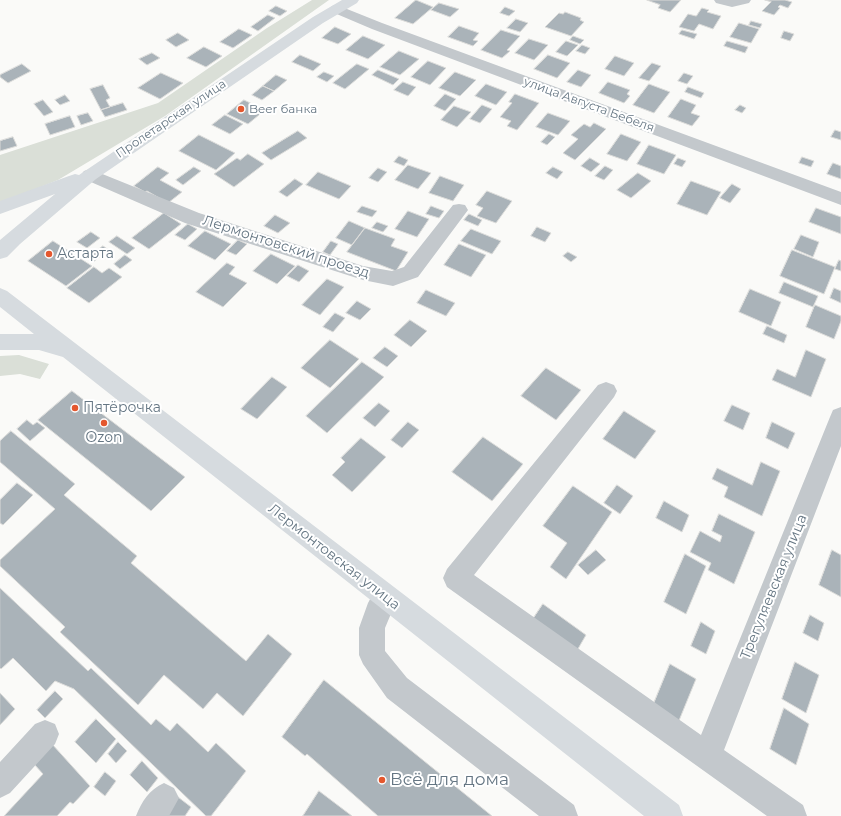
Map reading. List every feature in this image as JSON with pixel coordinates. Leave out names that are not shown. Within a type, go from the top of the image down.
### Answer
[{"type":"main road","name":"Пролетарская улица","points":[[0,252],[13,239],[90,175],[318,20],[352,0]]},
{"type":"main road","points":[[0,208],[90,175]]},
{"type":"main road","name":"Лермонтовская улица","points":[[0,296],[668,816]]},
{"type":"main road","points":[[0,342],[39,342],[72,352]]},
{"type":"street","points":[[721,0],[732,3],[744,0]]},
{"type":"street","name":"улица Августа Бебеля","points":[[337,9],[377,26],[841,199]]},
{"type":"street","name":"Лермонтовский проезд","points":[[90,175],[192,218],[363,273],[393,279],[411,272],[459,210]]},
{"type":"street","points":[[606,392],[456,578],[792,816]]},
{"type":"street","name":"Трегуляевская улица","points":[[707,756],[841,417]]},
{"type":"street","points":[[386,597],[377,612],[372,628],[372,655],[397,688],[563,816]]},
{"type":"street","points":[[0,784],[45,734]]},
{"type":"shaded area","points":[[312,0],[329,0],[165,116],[58,180],[0,203],[0,155],[158,103],[267,28]]},
{"type":"shaded area","points":[[19,355],[49,364],[40,379],[20,374],[0,376],[0,356]]},
{"type":"building","points":[[416,0],[433,7],[413,24],[395,18]]},
{"type":"building","points":[[647,0],[681,0],[670,12],[658,8],[660,5]]},
{"type":"building","points":[[765,0],[785,0],[792,2],[788,8],[780,5],[778,7],[780,8],[774,15],[762,11],[771,2]]},
{"type":"building","points":[[439,3],[459,9],[450,17],[431,10]]},
{"type":"building","points":[[276,6],[287,11],[280,16],[269,11]]},
{"type":"building","points":[[505,7],[515,11],[509,16],[500,13]]},
{"type":"building","points":[[702,8],[709,10],[707,12],[721,16],[713,29],[699,24],[694,31],[679,27],[688,14],[696,16]]},
{"type":"building","points":[[565,12],[581,18],[580,20],[584,22],[571,36],[545,27],[559,13],[563,14]]},
{"type":"building","points":[[268,15],[275,18],[258,31],[251,27]]},
{"type":"building","points":[[516,19],[528,23],[520,32],[507,28]]},
{"type":"building","points":[[751,21],[762,24],[760,28],[749,25]]},
{"type":"building","points":[[739,23],[759,29],[751,43],[730,37]]},
{"type":"building","points":[[459,26],[479,33],[473,40],[478,41],[473,46],[448,37]]},
{"type":"building","points":[[335,27],[351,34],[338,44],[322,38]]},
{"type":"building","points":[[239,29],[252,35],[233,48],[220,42]]},
{"type":"building","points":[[501,30],[520,36],[507,50],[510,51],[502,58],[481,50]]},
{"type":"building","points":[[682,30],[697,34],[694,39],[679,34]]},
{"type":"building","points":[[784,31],[794,34],[790,41],[781,38]]},
{"type":"building","points":[[178,33],[189,40],[176,47],[166,40]]},
{"type":"building","points":[[363,36],[385,45],[368,59],[346,50]]},
{"type":"building","points":[[573,36],[584,40],[580,44],[570,40]]},
{"type":"building","points":[[529,39],[548,45],[534,60],[515,53]]},
{"type":"building","points":[[566,41],[578,45],[567,56],[556,52]]},
{"type":"building","points":[[727,41],[748,47],[745,53],[724,46]]},
{"type":"building","points":[[582,45],[590,48],[585,54],[576,51]]},
{"type":"building","points":[[204,47],[222,56],[206,67],[187,58]]},
{"type":"building","points":[[399,51],[419,59],[400,75],[380,67]]},
{"type":"building","points":[[152,53],[160,58],[147,65],[139,59]]},
{"type":"building","points":[[300,55],[321,64],[313,71],[292,62]]},
{"type":"building","points":[[548,55],[570,63],[557,78],[534,69]]},
{"type":"building","points":[[615,56],[634,63],[624,76],[605,69]]},
{"type":"building","points":[[428,61],[446,68],[430,85],[411,77]]},
{"type":"building","points":[[652,63],[661,66],[649,81],[639,78]]},
{"type":"building","points":[[22,64],[31,71],[8,83],[0,77],[0,75]]},
{"type":"building","points":[[357,64],[369,69],[345,89],[333,83]]},
{"type":"building","points":[[378,70],[399,79],[393,85],[372,75]]},
{"type":"building","points":[[578,70],[591,75],[581,87],[567,82]]},
{"type":"building","points":[[324,72],[334,76],[327,82],[317,77]]},
{"type":"building","points":[[455,72],[476,80],[460,96],[439,88]]},
{"type":"building","points":[[161,73],[183,83],[160,99],[138,88]]},
{"type":"building","points":[[684,73],[693,76],[687,84],[678,81]]},
{"type":"building","points":[[276,75],[287,80],[274,91],[263,86]]},
{"type":"building","points":[[403,82],[416,87],[408,96],[394,90]]},
{"type":"building","points":[[608,82],[630,90],[627,94],[630,96],[624,103],[599,93]]},
{"type":"building","points":[[486,84],[507,92],[496,105],[475,96]]},
{"type":"building","points":[[649,84],[670,92],[654,113],[633,105]]},
{"type":"building","points":[[103,85],[110,98],[106,100],[110,107],[101,110],[90,89]]},
{"type":"building","points":[[263,86],[274,91],[262,100],[252,95]]},
{"type":"building","points":[[688,87],[704,93],[701,98],[685,92]]},
{"type":"building","points":[[445,94],[456,99],[445,111],[434,106]]},
{"type":"building","points":[[515,94],[539,103],[517,130],[507,126],[511,121],[500,117],[512,103],[509,102]]},
{"type":"building","points":[[65,95],[70,101],[60,105],[55,100]]},
{"type":"building","points":[[681,99],[696,105],[691,113],[700,116],[692,126],[668,117]]},
{"type":"building","points":[[43,100],[53,112],[44,116],[34,104]]},
{"type":"building","points":[[244,100],[265,110],[248,124],[227,114]]},
{"type":"building","points":[[123,103],[127,110],[105,117],[101,110]]},
{"type":"building","points":[[482,105],[492,109],[480,123],[470,119]]},
{"type":"building","points":[[740,105],[746,108],[742,113],[735,110]]},
{"type":"building","points":[[454,106],[471,112],[457,127],[441,120]]},
{"type":"building","points":[[88,113],[93,121],[81,125],[77,116]]},
{"type":"building","points":[[548,113],[570,121],[558,135],[536,127]]},
{"type":"building","points":[[225,115],[243,124],[230,134],[212,125]]},
{"type":"building","points":[[70,116],[75,127],[50,135],[45,124]]},
{"type":"building","points":[[594,123],[606,129],[575,160],[563,153],[578,139],[571,135],[584,124],[590,127]]},
{"type":"building","points":[[835,130],[841,132],[841,140],[831,137]]},
{"type":"building","points":[[298,131],[307,138],[271,160],[262,153]]},
{"type":"building","points":[[549,134],[555,137],[547,145],[541,142]]},
{"type":"building","points":[[621,134],[641,142],[627,161],[607,154]]},
{"type":"building","points":[[199,135],[235,153],[216,170],[179,151]]},
{"type":"building","points":[[13,137],[17,146],[0,151],[0,141]]},
{"type":"building","points":[[649,145],[676,155],[664,174],[637,164]]},
{"type":"building","points":[[248,154],[264,164],[234,187],[214,174],[237,158],[240,160]]},
{"type":"building","points":[[399,156],[408,160],[404,166],[394,162]]},
{"type":"building","points":[[802,157],[814,161],[811,167],[799,163]]},
{"type":"building","points":[[590,158],[600,164],[591,172],[581,166]]},
{"type":"building","points":[[678,158],[686,161],[682,167],[674,164]]},
{"type":"building","points":[[833,163],[841,166],[841,179],[827,174]]},
{"type":"building","points":[[408,165],[431,173],[418,189],[395,180]]},
{"type":"building","points":[[605,166],[613,170],[604,180],[595,176]]},
{"type":"building","points":[[158,167],[169,173],[160,180],[182,192],[168,203],[147,191],[145,192],[134,186]]},
{"type":"building","points":[[194,167],[201,171],[183,185],[176,180]]},
{"type":"building","points":[[553,167],[563,172],[557,179],[546,173]]},
{"type":"building","points":[[378,168],[387,172],[378,182],[369,178]]},
{"type":"building","points":[[318,172],[351,186],[339,199],[306,185]]},
{"type":"building","points":[[638,173],[651,181],[631,198],[617,190]]},
{"type":"building","points":[[440,176],[464,185],[453,201],[429,193]]},
{"type":"building","points":[[295,179],[303,184],[287,197],[279,192]]},
{"type":"building","points":[[691,181],[721,192],[707,215],[677,204]]},
{"type":"building","points":[[732,184],[741,189],[730,203],[720,198]]},
{"type":"building","points":[[487,191],[512,201],[496,223],[477,216],[483,208],[476,205]]},
{"type":"building","points":[[362,206],[377,211],[372,217],[357,212]]},
{"type":"building","points":[[431,206],[444,211],[439,218],[426,214]]},
{"type":"building","points":[[816,208],[841,217],[841,234],[809,222]]},
{"type":"building","points":[[408,211],[429,219],[417,237],[395,229]]},
{"type":"building","points":[[164,213],[181,224],[149,249],[132,238]]},
{"type":"building","points":[[469,214],[482,220],[478,226],[464,220]]},
{"type":"building","points":[[275,215],[290,223],[278,233],[264,226]]},
{"type":"building","points":[[349,221],[365,228],[352,245],[336,238]]},
{"type":"building","points":[[377,222],[388,226],[383,232],[372,228]]},
{"type":"building","points":[[188,224],[197,229],[185,240],[175,235]]},
{"type":"building","points":[[537,227],[551,233],[545,242],[531,236]]},
{"type":"building","points":[[365,228],[395,239],[391,246],[408,252],[396,271],[347,252]]},
{"type":"building","points":[[471,229],[501,241],[492,254],[461,241]]},
{"type":"building","points":[[205,231],[231,244],[215,260],[188,246]]},
{"type":"building","points":[[91,232],[100,238],[87,248],[77,242]]},
{"type":"building","points":[[801,235],[819,242],[813,257],[794,249]]},
{"type":"building","points":[[117,236],[135,248],[127,254],[109,242]]},
{"type":"building","points":[[238,240],[247,244],[236,255],[227,251]]},
{"type":"building","points":[[53,241],[92,266],[66,286],[28,261]]},
{"type":"building","points":[[331,241],[338,244],[330,255],[323,252]]},
{"type":"building","points":[[459,244],[486,255],[471,277],[444,265]]},
{"type":"building","points":[[103,246],[109,250],[93,262],[88,258]]},
{"type":"building","points":[[792,250],[835,267],[824,294],[780,276]]},
{"type":"building","points":[[568,252],[577,257],[571,262],[563,256]]},
{"type":"building","points":[[271,254],[295,266],[277,284],[253,271]]},
{"type":"building","points":[[125,255],[132,260],[120,269],[114,264]]},
{"type":"building","points":[[839,260],[841,261],[841,271],[835,269]]},
{"type":"building","points":[[227,263],[235,267],[229,274],[247,283],[223,307],[196,292]]},
{"type":"building","points":[[298,265],[309,271],[299,282],[287,276]]},
{"type":"building","points":[[94,267],[102,273],[109,268],[122,277],[89,303],[67,288]]},
{"type":"building","points":[[327,279],[344,287],[320,315],[302,305]]},
{"type":"building","points":[[784,282],[818,296],[813,307],[779,293]]},
{"type":"building","points":[[834,288],[841,291],[841,303],[830,298]]},
{"type":"building","points":[[750,289],[781,302],[771,326],[739,312]]},
{"type":"building","points":[[426,290],[455,303],[446,316],[417,303]]},
{"type":"building","points":[[357,301],[371,309],[360,320],[346,313]]},
{"type":"building","points":[[815,305],[841,316],[841,321],[834,339],[806,327]]},
{"type":"building","points":[[335,313],[345,318],[333,332],[323,327]]},
{"type":"building","points":[[410,320],[427,331],[411,347],[394,335]]},
{"type":"building","points":[[767,326],[787,335],[784,343],[763,334]]},
{"type":"building","points":[[330,340],[359,359],[330,388],[301,368]]},
{"type":"building","points":[[385,347],[398,356],[387,367],[373,358]]},
{"type":"building","points":[[806,350],[826,359],[811,397],[772,380],[777,369],[795,377]]},
{"type":"building","points":[[362,362],[384,377],[327,433],[306,416]]},
{"type":"building","points":[[546,368],[581,390],[556,420],[521,396]]},
{"type":"building","points":[[272,377],[287,387],[257,419],[241,409]]},
{"type":"building","points":[[72,391],[185,477],[151,511],[38,420]]},
{"type":"building","points":[[379,403],[390,411],[375,427],[363,418]]},
{"type":"building","points":[[732,405],[750,413],[743,430],[724,421]]},
{"type":"building","points":[[624,411],[656,431],[635,459],[603,439]]},
{"type":"building","points":[[27,420],[33,425],[37,422],[45,428],[30,441],[17,429]]},
{"type":"building","points":[[408,422],[419,430],[402,448],[391,440]]},
{"type":"building","points":[[772,422],[795,433],[788,449],[766,438]]},
{"type":"building","points":[[11,431],[75,484],[64,495],[137,556],[131,563],[246,661],[268,634],[292,654],[243,716],[217,693],[203,709],[164,675],[138,705],[60,632],[65,627],[0,566],[0,560],[55,509],[0,462],[0,441]]},
{"type":"building","points":[[483,437],[523,464],[492,501],[452,472]]},
{"type":"building","points":[[361,438],[386,457],[352,492],[332,475],[345,462],[341,458]]},
{"type":"building","points":[[761,462],[780,471],[762,516],[724,497],[728,487],[712,479],[717,468],[752,485]]},
{"type":"building","points":[[17,483],[33,495],[3,525],[0,523],[0,500]]},
{"type":"building","points":[[617,485],[633,496],[620,514],[604,503]]},
{"type":"building","points":[[573,486],[612,512],[566,579],[550,567],[567,543],[543,526]]},
{"type":"building","points":[[664,501],[689,515],[682,532],[656,518]]},
{"type":"building","points":[[719,514],[755,532],[734,584],[708,570],[711,563],[690,552],[700,531],[720,542],[722,536],[712,531]]},
{"type":"building","points":[[596,550],[606,560],[588,575],[578,565]]},
{"type":"building","points":[[832,550],[841,555],[841,597],[819,585]]},
{"type":"building","points":[[685,554],[706,566],[686,614],[664,602]]},
{"type":"building","points":[[0,588],[88,671],[91,668],[151,725],[156,719],[170,731],[177,723],[208,752],[216,743],[246,771],[211,816],[206,816],[74,689],[55,681],[46,691],[13,658],[1,669],[0,668]]},
{"type":"building","points":[[543,604],[586,635],[575,654],[531,622]]},
{"type":"building","points":[[810,615],[824,623],[818,641],[803,633]]},
{"type":"building","points":[[701,622],[715,631],[706,654],[691,646]]},
{"type":"building","points":[[795,662],[819,675],[806,713],[782,699]]},
{"type":"building","points":[[670,664],[696,679],[678,723],[652,708]]},
{"type":"building","points":[[324,680],[492,816],[378,816],[307,754],[305,756],[282,737]]},
{"type":"building","points":[[55,691],[63,699],[45,718],[37,710]]},
{"type":"building","points":[[0,693],[15,709],[0,725]]},
{"type":"building","points":[[784,708],[809,724],[796,765],[770,749]]},
{"type":"building","points":[[96,719],[116,739],[96,763],[75,742]]},
{"type":"building","points":[[118,742],[127,751],[116,763],[108,754]]},
{"type":"building","points":[[52,744],[90,786],[73,804],[70,802],[57,816],[4,816],[43,774],[34,764]]},
{"type":"building","points":[[142,761],[158,778],[147,792],[130,775]]},
{"type":"building","points":[[105,772],[116,781],[105,796],[94,787]]},
{"type":"building","points":[[319,791],[352,816],[303,816]]},
{"type":"building","points":[[178,797],[191,807],[185,816],[164,816]]},
{"type":"place","name":"Beer банка","points":[[241,109]]},
{"type":"place","name":"Астарта","points":[[49,254]]},
{"type":"place","name":"Пятёрочка","points":[[75,408]]},
{"type":"place","name":"Ozon","points":[[104,423]]},
{"type":"place","name":"Всё для дома","points":[[382,780]]}]
